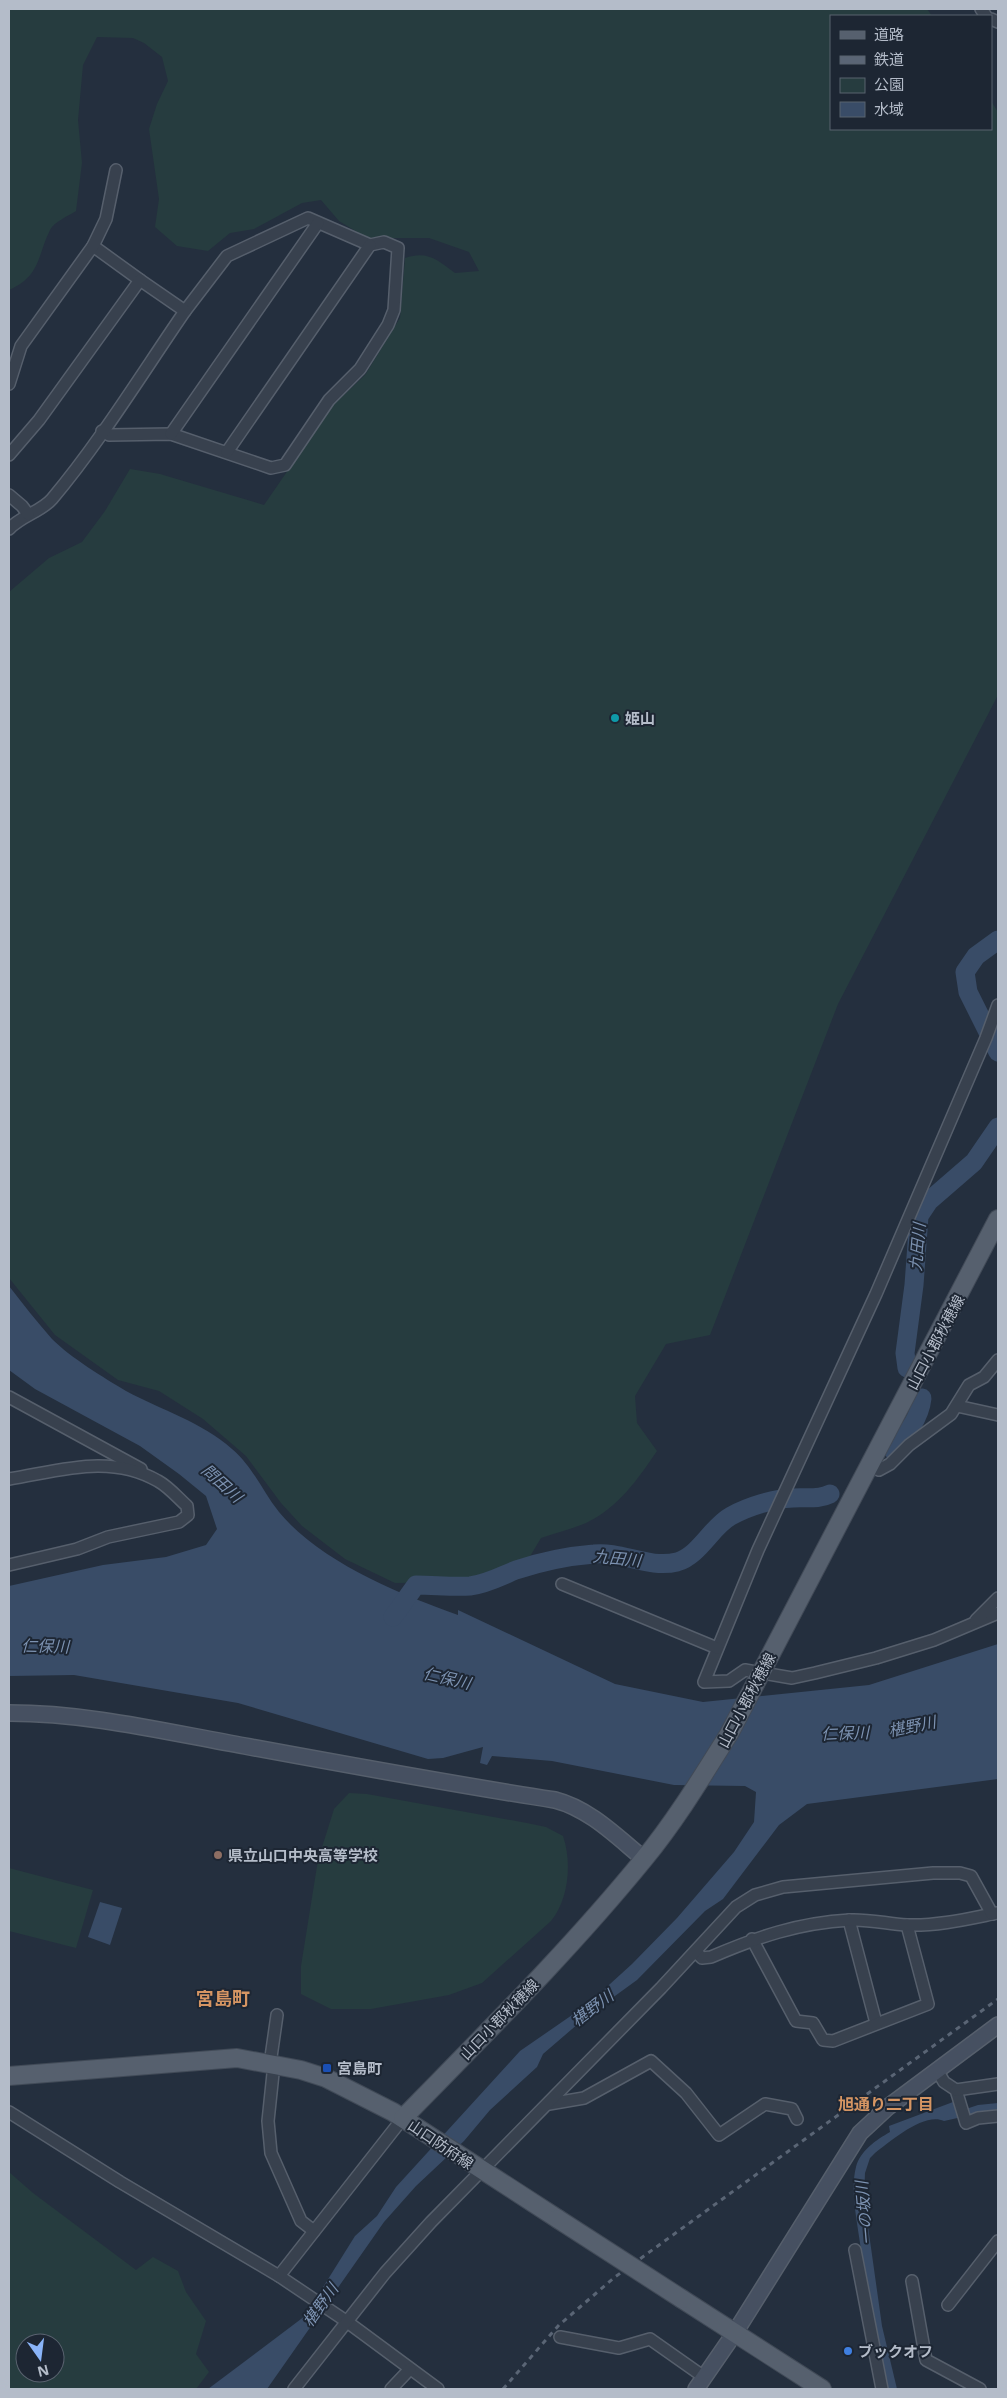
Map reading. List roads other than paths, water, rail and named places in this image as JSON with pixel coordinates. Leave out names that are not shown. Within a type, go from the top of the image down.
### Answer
[{"type":"main road","name":"山口小郡秋穂線","points":[[403,2118],[566,1950],[669,1827],[729,1734],[998,1219]]},
{"type":"main road","name":"山口防府線","points":[[9,2076],[237,2058],[301,2070],[326,2078],[403,2118],[558,2220],[736,2331],[822,2389]]},
{"type":"street","points":[[9,384],[21,346],[93,246],[106,219],[116,170]]},
{"type":"street","points":[[9,529],[28,514],[51,501],[226,256],[308,218],[370,245],[384,242],[398,248],[394,310],[388,325],[360,370],[329,400],[285,465],[270,468],[171,434],[109,435],[102,431]]},
{"type":"street","points":[[171,434],[318,223]]},
{"type":"street","points":[[227,452],[370,245]]},
{"type":"street","points":[[93,246],[185,311]]},
{"type":"street","points":[[9,455],[39,420],[140,280]]},
{"type":"street","points":[[9,495],[28,514]]},
{"type":"street","points":[[998,1005],[986,1038],[876,1294],[758,1550],[704,1682],[729,1681],[744,1670],[759,1676],[792,1678],[815,1673],[876,1658],[934,1640],[998,1614]]},
{"type":"street","points":[[870,1466],[879,1470],[890,1464],[909,1445],[950,1414],[957,1406],[968,1385],[984,1377],[998,1360]]},
{"type":"street","points":[[9,1397],[134,1464],[141,1468],[143,1473]]},
{"type":"street","points":[[957,1406],[998,1415]]},
{"type":"street","points":[[9,1478],[88,1464],[114,1466],[143,1473],[160,1482],[187,1506],[188,1515],[179,1522],[108,1536],[77,1550],[9,1565]]},
{"type":"street","points":[[562,1584],[717,1648]]},
{"type":"street","points":[[971,1624],[998,1598]]},
{"type":"street","points":[[9,1713],[60,1714],[106,1720],[427,1780],[555,1800],[570,1804],[587,1814],[644,1859]]},
{"type":"street","points":[[294,2389],[344,2320],[478,2168],[549,2104],[696,1952],[736,1907],[755,1895],[783,1887],[933,1873],[960,1873],[971,1876],[995,1913],[956,1922],[907,1925],[849,1920],[789,1929],[752,1939],[711,1957],[702,1958],[696,1952]]},
{"type":"street","points":[[849,1920],[876,2023]]},
{"type":"street","points":[[752,1939],[796,2021],[814,2023],[823,2040],[833,2042],[876,2023],[928,2004],[907,1925]]},
{"type":"street","points":[[276,2015],[268,2121],[271,2153],[300,2220],[314,2231]]},
{"type":"street","points":[[560,2338],[619,2348],[650,2339],[700,2383],[736,2331],[860,2133],[888,2106],[998,2025]]},
{"type":"street","points":[[549,2104],[584,2098],[652,2061],[686,2093],[719,2135],[764,2104],[792,2109],[797,2119]]},
{"type":"street","points":[[937,2070],[944,2082],[956,2090],[966,2123],[978,2118],[998,2116]]},
{"type":"street","points":[[956,2090],[998,2084]]},
{"type":"street","points":[[9,2112],[120,2182],[281,2277],[344,2320],[438,2389]]},
{"type":"street","points":[[281,2277],[314,2231],[403,2118]]},
{"type":"street","points":[[948,2305],[998,2241]]},
{"type":"street","points":[[855,2250],[882,2389]]},
{"type":"street","points":[[912,2281],[926,2360],[980,2389]]},
{"type":"street","points":[[391,2389],[410,2369]]},
{"type":"water","points":[[9,1286],[52,1339],[78,1360],[126,1391],[208,1431],[232,1449],[252,1472],[279,1512],[296,1530],[338,1561],[411,1597],[458,1615],[458,1610],[615,1684],[703,1702],[869,1685],[998,1644],[998,1779],[807,1804],[779,1825],[723,1899],[705,1911],[637,1980],[586,2017],[543,2054],[537,2067],[490,2110],[464,2141],[416,2186],[384,2222],[267,2389],[208,2389],[305,2316],[355,2236],[377,2216],[396,2187],[520,2051],[588,2004],[632,1964],[677,1918],[734,1852],[754,1822],[756,1792],[745,1786],[674,1785],[552,1761],[492,1756],[487,1765],[480,1763],[483,1747],[443,1758],[428,1759],[238,1703],[74,1675],[9,1676],[9,1586],[103,1565],[166,1557],[206,1545],[217,1529],[206,1496],[179,1474],[140,1446],[35,1389],[9,1370]]},
{"type":"water","points":[[100,1902],[122,1908],[110,1945],[88,1937]]},
{"type":"water","name":"一の坂川","points":[[953,2102],[960,2111],[978,2105],[998,2103],[998,2109],[944,2121],[936,2119],[918,2124],[899,2135],[875,2153],[870,2158],[865,2173],[864,2198],[882,2326],[897,2389],[886,2389],[875,2335],[856,2215],[854,2176],[856,2167],[865,2151],[874,2142],[890,2132],[889,2126]]},
{"type":"waterway","name":"九田川","points":[[998,940],[976,956],[965,972],[968,992],[998,1052]]},
{"type":"waterway","name":"九田川","points":[[907,1368],[905,1353],[914,1285],[919,1216],[929,1201],[974,1162],[998,1127]]},
{"type":"waterway","name":"九田川","points":[[893,1450],[915,1419],[922,1398]]},
{"type":"waterway","name":"九田川","points":[[393,1617],[416,1585],[476,1585],[535,1564],[594,1554],[614,1555],[656,1563],[667,1564],[677,1562],[692,1553],[717,1527],[738,1512],[769,1501],[816,1498],[830,1494]]},
{"type":"railway","points":[[503,2389],[559,2325],[615,2277],[998,1999]]},
{"type":"place","name":"姫山","points":[[615,718]]},
{"type":"place","name":"県立山口中央高等学校","points":[[218,1855]]},
{"type":"place","name":"宮島町","points":[[327,2068]]},
{"type":"place","name":"ブックオフ","points":[[848,2351]]},
{"type":"district","name":"宮島町","points":[[223,1998]]},
{"type":"district","name":"旭通り二丁目","points":[[886,2104]]},
{"type":"water label","name":"問田川","points":[[222,1483]]},
{"type":"water label","name":"仁保川","points":[[45,1646]]},
{"type":"water label","name":"仁保川","points":[[447,1678]]},
{"type":"water label","name":"椹野川","points":[[912,1726]]},
{"type":"water label","name":"仁保川","points":[[845,1733]]},
{"type":"water label","name":"椹野川","points":[[592,2008]]},
{"type":"water label","name":"椹野川","points":[[320,2305]]}]
